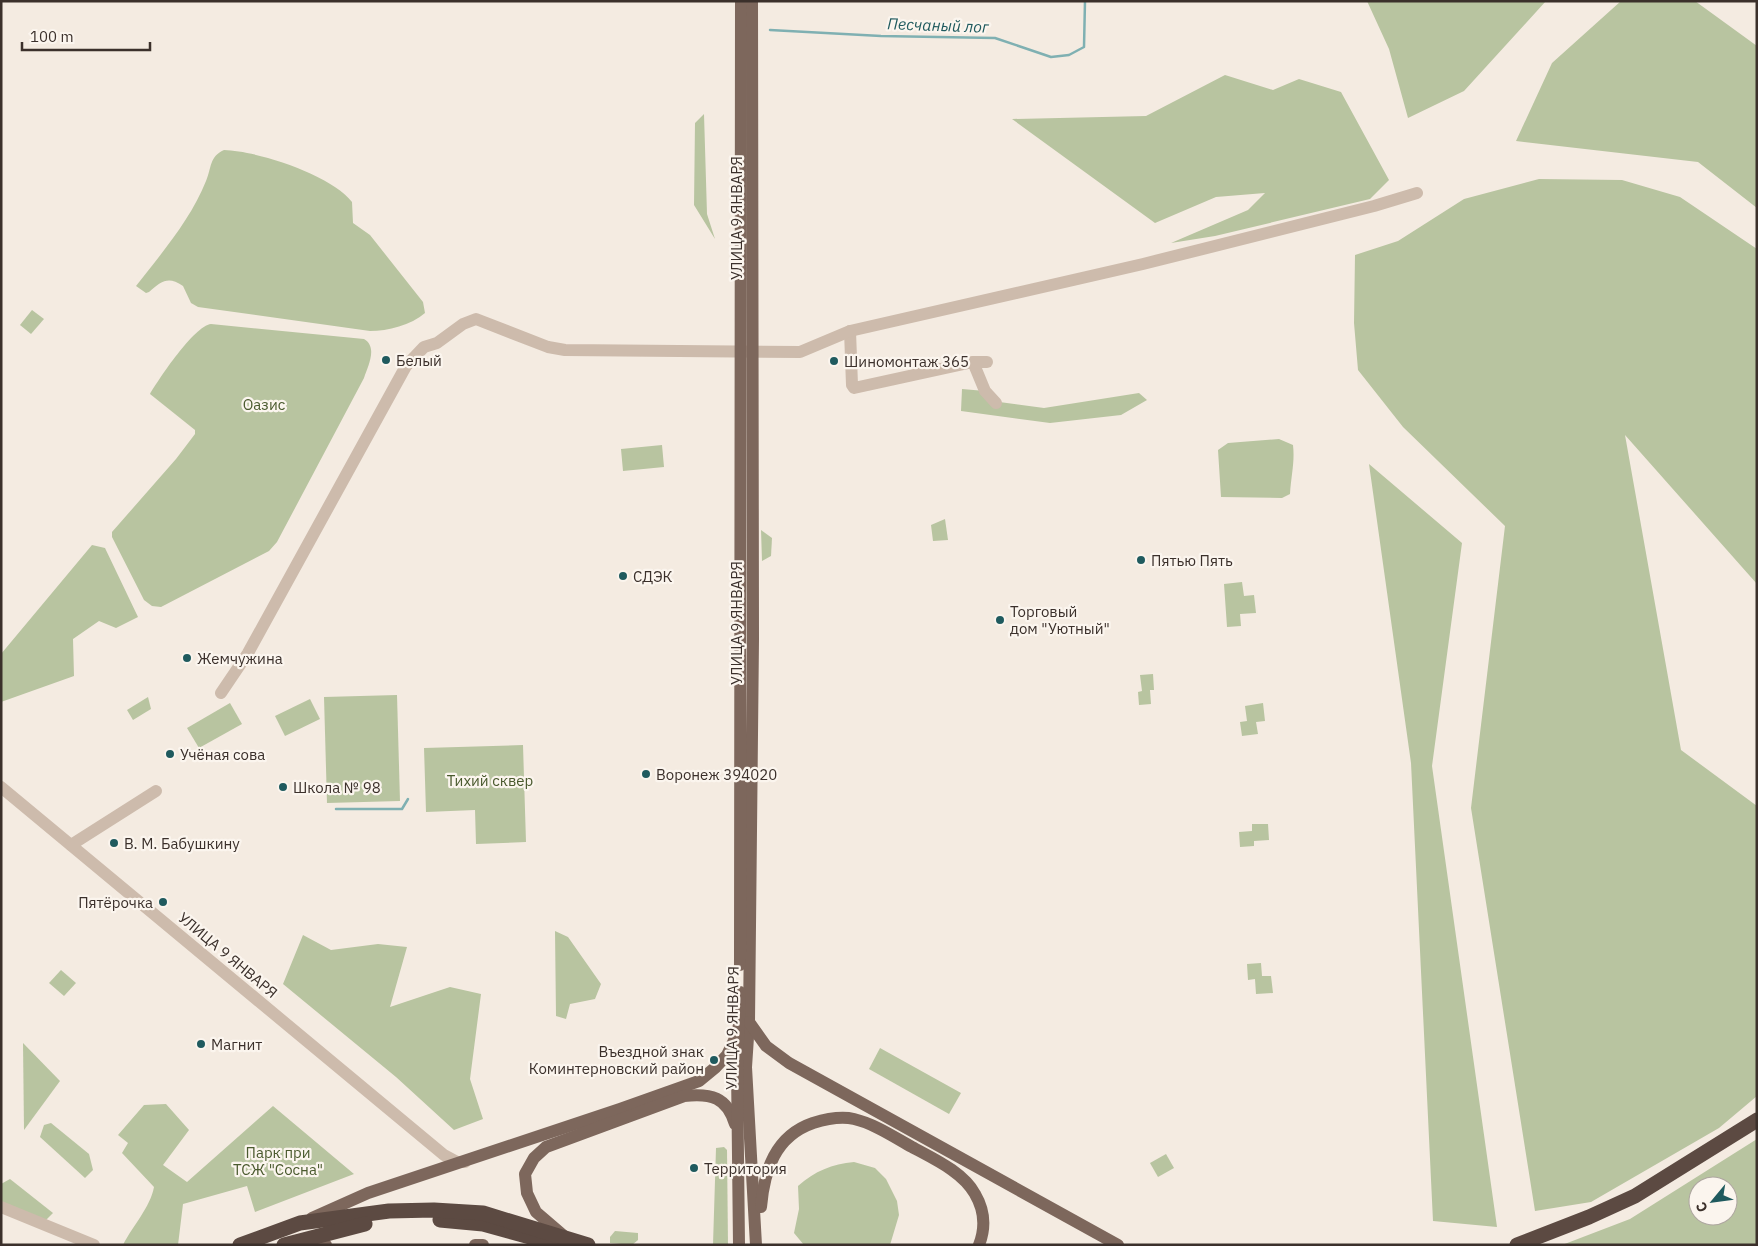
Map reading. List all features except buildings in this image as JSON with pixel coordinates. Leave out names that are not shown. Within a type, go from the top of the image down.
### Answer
[{"type":"highway","points":[[1516,1245],[1589,1217],[1635,1196],[1757,1120]]},
{"type":"highway","points":[[240,1245],[300,1223],[389,1211],[434,1210],[483,1213],[562,1240]]},
{"type":"highway","points":[[286,1244],[355,1225],[397,1220],[435,1220],[483,1224],[526,1236],[588,1245]]},
{"type":"main road","name":"УЛИЦА 9 ЯНВАРЯ","points":[[741,1],[747,352],[744,1021],[756,1245]]},
{"type":"main road","name":"УЛИЦА 9 ЯНВАРЯ","points":[[746,255],[752,1]]},
{"type":"main road","name":"УЛИЦА 9 ЯНВАРЯ","points":[[739,1245],[740,1141],[737,1068],[744,1021]]},
{"type":"main road","points":[[300,1223],[368,1193],[542,1136],[698,1080],[716,1067],[728,1055],[744,1021],[766,1046],[790,1063],[1118,1245]]},
{"type":"main road","points":[[562,1240],[536,1212],[528,1193],[525,1174],[534,1158],[546,1147],[684,1096],[700,1094],[717,1098],[729,1108],[740,1141]]},
{"type":"main road","points":[[760,1245],[763,1185],[778,1149],[788,1137],[806,1126],[839,1118],[853,1119],[882,1131],[939,1162],[966,1182],[975,1193],[985,1222],[979,1245]]},
{"type":"main road","points":[[286,1244],[326,1245]]},
{"type":"main road","points":[[475,1245],[483,1245]]},
{"type":"street","points":[[220,693],[248,654],[406,366],[424,347],[436,343],[463,324],[476,319],[548,347],[565,350],[800,352],[850,331],[1143,264],[1374,206],[1417,193]]},
{"type":"street","points":[[850,331],[852,385],[854,388],[973,362],[987,362]]},
{"type":"street","points":[[973,362],[985,391],[996,403]]},
{"type":"street","name":"УЛИЦА 9 ЯНВАРЯ","points":[[1,787],[451,1160],[465,1162]]},
{"type":"street","points":[[71,845],[156,791]]},
{"type":"street","points":[[432,1173],[437,1158],[436,1146]]},
{"type":"street","points":[[1,1207],[94,1245]]},
{"type":"green space","points":[[1367,1],[1546,1],[1464,91],[1408,118],[1389,49]]},
{"type":"green space","points":[[1621,1],[1695,1],[1757,46],[1757,208],[1698,162],[1516,141],[1552,63]]},
{"type":"green space","points":[[1225,75],[1273,90],[1299,79],[1341,92],[1389,180],[1370,199],[1215,236],[1171,243],[1248,210],[1265,193],[1216,197],[1155,223],[1012,119],[1146,116]]},
{"type":"green space","points":[[704,114],[707,214],[715,239],[694,205],[695,123]]},
{"type":"green space","points":[[224,150],[256,155],[293,166],[312,174],[342,192],[352,202],[353,223],[370,235],[423,302],[425,313],[399,327],[370,331],[198,307],[191,303],[183,286],[173,281],[165,281],[146,293],[136,286],[184,222],[200,195],[213,159]]},
{"type":"green space","points":[[1539,179],[1622,180],[1680,197],[1757,249],[1757,584],[1625,435],[1681,750],[1757,806],[1757,1096],[1719,1128],[1591,1202],[1535,1211],[1471,808],[1505,526],[1403,427],[1358,370],[1354,323],[1355,255],[1398,241],[1464,199]]},
{"type":"green space","points":[[32,310],[44,319],[31,334],[20,325]]},
{"type":"green space","name":"Оазис","points":[[211,324],[364,339],[370,347],[371,357],[364,378],[277,542],[269,551],[161,607],[152,606],[144,600],[112,537],[112,532],[176,459],[195,434],[195,430],[150,394],[187,343],[204,327]]},
{"type":"green space","points":[[962,389],[985,391],[992,401],[1044,408],[1139,393],[1147,400],[1121,415],[1050,423],[961,411]]},
{"type":"green space","points":[[1279,439],[1293,445],[1290,494],[1282,498],[1221,497],[1218,450],[1228,443]]},
{"type":"green space","points":[[662,445],[664,467],[623,471],[621,449]]},
{"type":"green space","points":[[1369,464],[1462,543],[1432,766],[1497,1227],[1433,1221],[1411,763]]},
{"type":"green space","points":[[945,519],[948,540],[933,541],[931,525]]},
{"type":"green space","points":[[761,530],[772,538],[771,556],[762,561]]},
{"type":"green space","points":[[92,545],[105,548],[138,617],[116,628],[99,621],[73,639],[74,676],[1,702],[1,654]]},
{"type":"green space","points":[[1242,582],[1244,596],[1254,595],[1256,613],[1240,614],[1241,626],[1227,627],[1224,584]]},
{"type":"green space","points":[[1153,674],[1154,690],[1150,690],[1151,704],[1139,705],[1138,692],[1142,691],[1140,675]]},
{"type":"green space","points":[[397,695],[400,801],[327,803],[324,697]]},
{"type":"green space","points":[[148,697],[151,709],[133,720],[127,710]]},
{"type":"green space","points":[[310,699],[320,719],[285,736],[275,716]]},
{"type":"green space","points":[[230,703],[242,724],[199,748],[187,728]]},
{"type":"green space","points":[[1263,703],[1265,721],[1256,722],[1258,734],[1242,736],[1240,722],[1247,721],[1245,706]]},
{"type":"green space","name":"Тихий сквер","points":[[523,745],[526,842],[476,844],[475,810],[426,812],[424,748]]},
{"type":"green space","points":[[1252,824],[1268,824],[1269,840],[1254,841],[1254,846],[1240,847],[1239,832],[1252,831]]},
{"type":"green space","points":[[555,931],[568,937],[601,984],[595,999],[570,1004],[566,1019],[556,1016]]},
{"type":"green space","points":[[303,935],[331,950],[378,944],[407,947],[390,1007],[450,987],[481,994],[470,1079],[483,1119],[454,1130],[396,1077],[283,984]]},
{"type":"green space","points":[[1261,963],[1262,976],[1271,976],[1273,993],[1256,994],[1255,979],[1248,980],[1247,964]]},
{"type":"green space","points":[[61,970],[76,983],[64,996],[49,983]]},
{"type":"green space","points":[[23,1043],[60,1081],[24,1130]]},
{"type":"green space","points":[[880,1048],[961,1093],[949,1114],[869,1069]]},
{"type":"green space","name":"Парк при ТСЖ \"Сосна\"","points":[[166,1104],[189,1130],[163,1165],[187,1182],[273,1106],[354,1174],[255,1212],[247,1186],[183,1204],[178,1245],[123,1245],[149,1202],[154,1187],[122,1153],[128,1143],[118,1135],[144,1105]]},
{"type":"green space","points":[[51,1123],[89,1154],[93,1170],[85,1178],[40,1137],[44,1125]]},
{"type":"green space","points":[[1757,1139],[1757,1245],[1562,1245],[1630,1219],[1688,1182],[1688,1226],[1738,1226],[1738,1176],[1698,1176]]},
{"type":"green space","points":[[724,1147],[727,1150],[728,1245],[713,1245],[716,1148]]},
{"type":"green space","points":[[1166,1154],[1174,1168],[1158,1177],[1150,1163]]},
{"type":"green space","points":[[854,1162],[875,1168],[886,1179],[897,1201],[899,1215],[890,1245],[804,1245],[794,1233],[799,1209],[798,1186],[824,1169],[838,1164]]},
{"type":"green space","points":[[10,1179],[53,1213],[46,1220],[1,1202],[1,1184]]},
{"type":"green space","points":[[615,1231],[638,1233],[638,1240],[632,1245],[610,1243],[610,1237]]},
{"type":"waterway","name":"Песчаный лог","points":[[770,30],[881,36],[995,38],[1051,57],[1069,55],[1084,47],[1085,1]]},
{"type":"waterway","points":[[336,809],[402,809],[408,799]]},
{"type":"place","name":"Белый","points":[[386,360]]},
{"type":"place","name":"Шиномонтаж 365","points":[[834,361]]},
{"type":"place","name":"Пятью Пять","points":[[1141,560]]},
{"type":"place","name":"СДЭК","points":[[623,576]]},
{"type":"place","name":"Торговый дом \"Уютный\"","points":[[1000,620]]},
{"type":"place","name":"Жемчужина","points":[[187,658]]},
{"type":"place","name":"Учёная сова","points":[[170,754]]},
{"type":"place","name":"Воронеж 394020","points":[[646,774]]},
{"type":"place","name":"Школа № 98","points":[[283,787]]},
{"type":"place","name":"В. М. Бабушкину","points":[[114,843]]},
{"type":"place","name":"Пятёрочка","points":[[163,902]]},
{"type":"place","name":"Магнит","points":[[201,1044]]},
{"type":"place","name":"Въездной знак Коминтерновский район","points":[[714,1060]]},
{"type":"place","name":"Территория","points":[[694,1168]]}]
